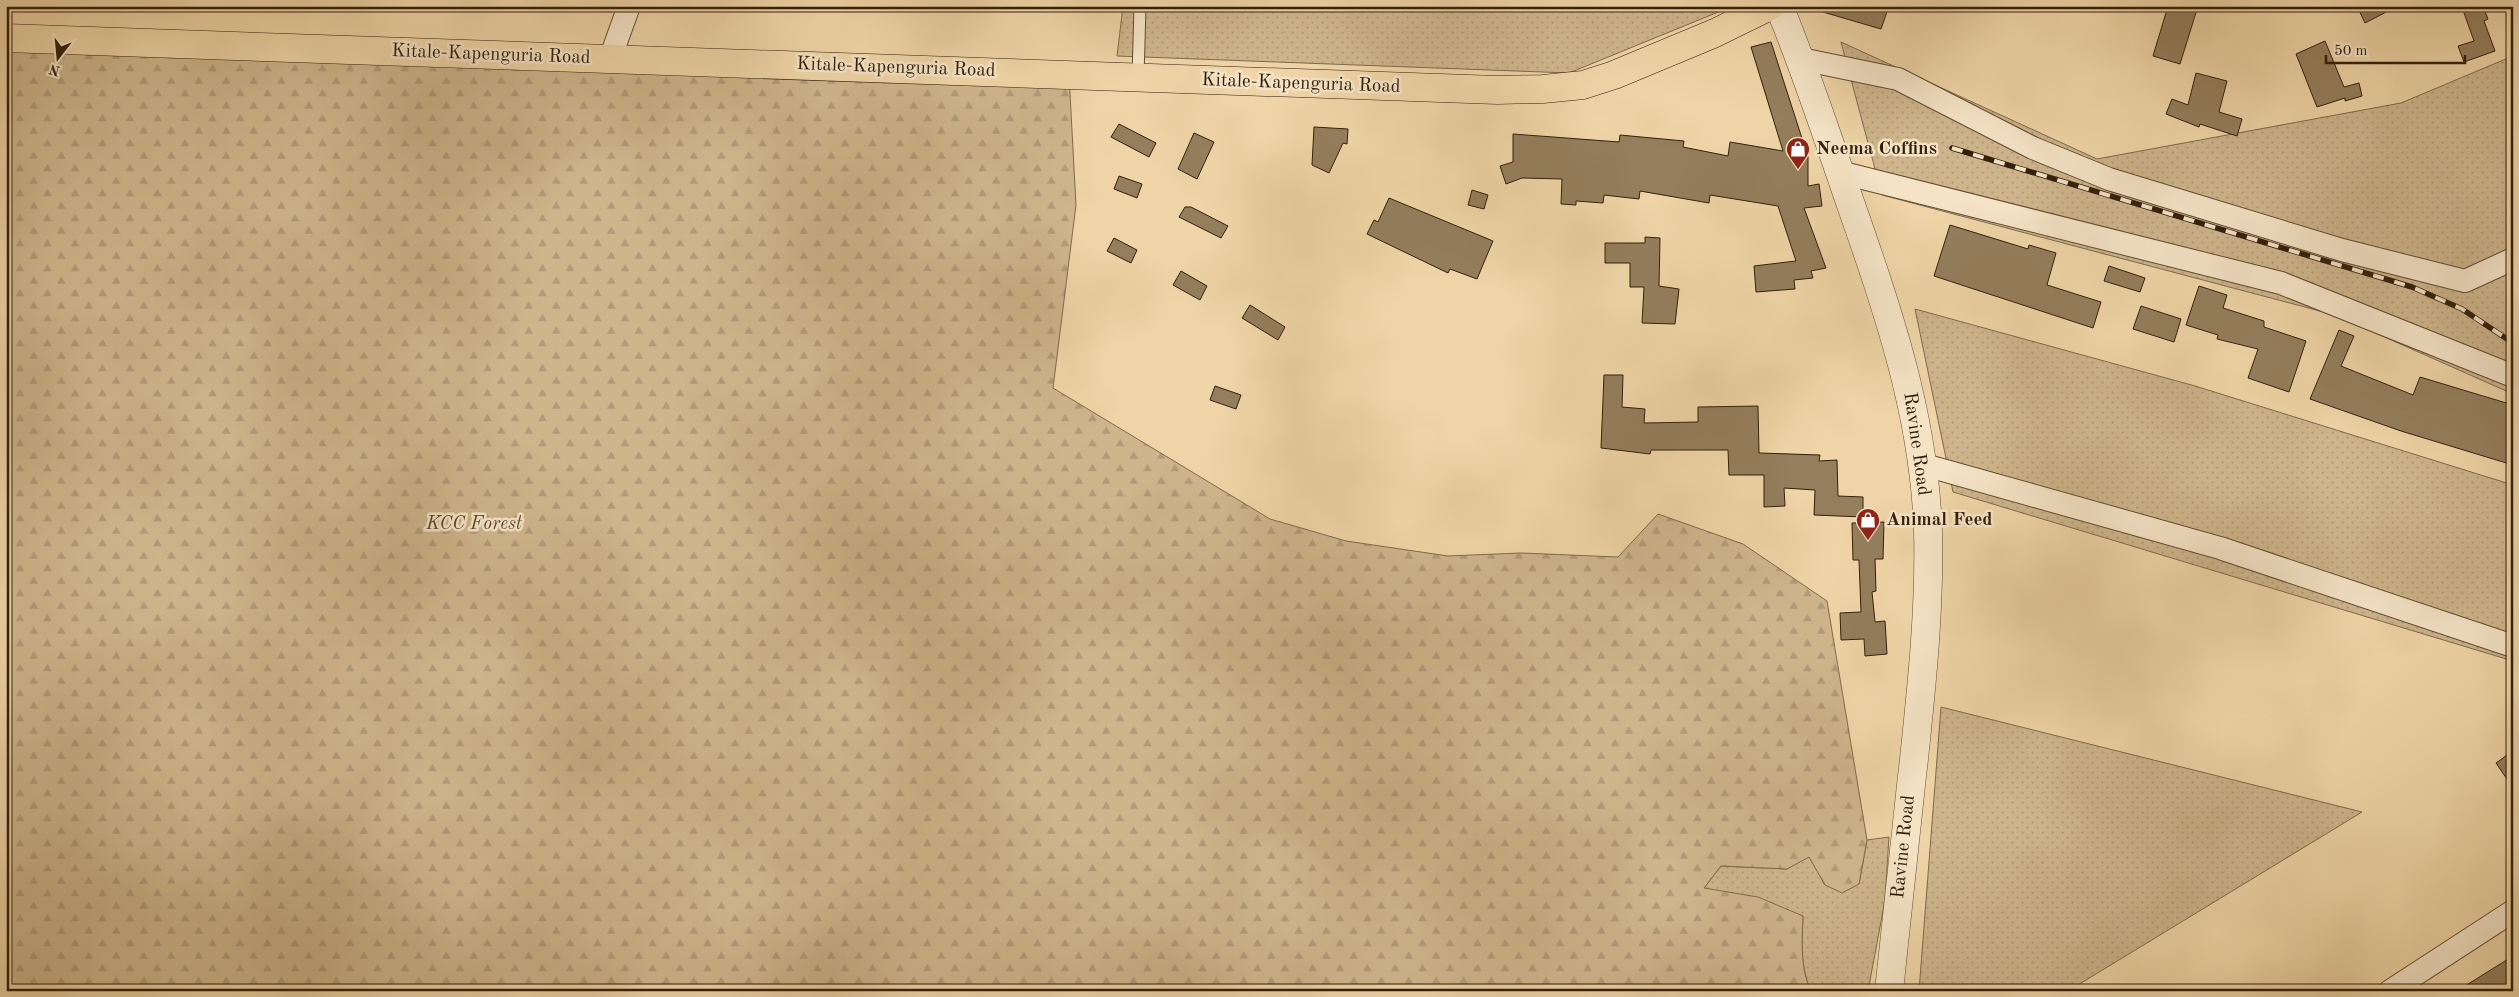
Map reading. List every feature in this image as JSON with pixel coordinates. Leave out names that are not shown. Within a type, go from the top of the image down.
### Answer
[{"type":"highway","name":"Kitale-Kapenguria Road","points":[[6,38],[1138,77],[1388,88],[1543,89],[1583,84],[1614,75],[1715,33],[1770,6]]},
{"type":"street","points":[[610,59],[629,6]]},
{"type":"street","name":"Ravine Road","points":[[1779,6],[1801,59],[1895,334],[1914,414],[1921,464],[1928,530],[1926,614],[1921,694],[1889,991]]},
{"type":"street","points":[[1801,59],[1898,79],[2033,148],[2109,179],[2342,250],[2465,281],[2513,259]]},
{"type":"street","points":[[1839,172],[2281,283],[2513,376]]},
{"type":"street","points":[[1921,464],[2220,548],[2513,646]]},
{"type":"street","points":[[2390,991],[2513,911]]},
{"type":"lane","points":[[1138,77],[1140,6]]},
{"type":"green space","points":[[1123,6],[1733,6],[1569,73],[1117,56]]},
{"type":"green space","points":[[1841,42],[2097,159],[2401,103],[2513,56],[2513,394],[2335,315],[1882,195]]},
{"type":"green space","name":"KCC Forest","points":[[6,44],[1069,75],[1076,205],[1053,388],[1270,519],[1346,541],[1448,556],[1521,553],[1618,557],[1658,514],[1743,544],[1827,601],[1867,840],[1859,884],[1842,893],[1825,885],[1809,857],[1787,869],[1721,866],[1704,888],[1758,897],[1803,916],[1803,964],[1811,991],[6,991]]},
{"type":"green space","points":[[1915,309],[2195,386],[2513,485],[2513,661],[1953,492]]},
{"type":"green space","points":[[1941,707],[2362,812],[2068,991],[1919,991]]},
{"type":"green space","points":[[1889,837],[1885,900],[1868,991],[1811,991],[1803,964],[1803,916],[1704,888],[1721,866],[1787,869],[1809,856],[1825,885],[1859,884],[1867,840]]},
{"type":"building","points":[[1816,6],[1889,6],[1881,29],[1816,10]]},
{"type":"building","points":[[2168,6],[2198,6],[2180,64],[2153,56]]},
{"type":"building","points":[[2357,6],[2398,6],[2365,23]]},
{"type":"building","points":[[2472,6],[2483,6],[2488,19],[2484,21],[2495,51],[2464,62],[2458,46],[2474,41],[2463,10]]},
{"type":"building","points":[[2325,41],[2344,87],[2359,83],[2362,96],[2345,101],[2345,98],[2317,107],[2296,54]]},
{"type":"building","points":[[1771,42],[1808,157],[1808,186],[1819,184],[1822,206],[1804,208],[1826,268],[1811,271],[1813,278],[1794,280],[1795,289],[1756,292],[1754,266],[1796,261],[1778,206],[1710,195],[1709,203],[1640,191],[1639,199],[1604,195],[1603,203],[1576,201],[1576,205],[1561,204],[1562,179],[1522,178],[1506,184],[1500,166],[1513,162],[1513,134],[1619,142],[1620,135],[1684,141],[1683,147],[1728,156],[1730,142],[1783,151],[1751,47]]},
{"type":"building","points":[[2196,73],[2227,81],[2219,112],[2242,119],[2237,136],[2200,124],[2199,127],[2166,114],[2172,99],[2188,105]]},
{"type":"building","points":[[1119,124],[1156,143],[1149,157],[1111,137]]},
{"type":"building","points":[[1314,127],[1348,129],[1347,144],[1343,143],[1329,173],[1312,165]]},
{"type":"building","points":[[1194,133],[1214,142],[1197,179],[1178,169]]},
{"type":"building","points":[[1119,176],[1142,184],[1137,198],[1114,189]]},
{"type":"building","points":[[1472,190],[1488,195],[1484,209],[1468,205]]},
{"type":"building","points":[[1389,198],[1493,241],[1477,279],[1450,269],[1448,273],[1367,234],[1374,220],[1378,222]]},
{"type":"building","points":[[1185,207],[1191,207],[1228,226],[1221,238],[1179,217]]},
{"type":"building","points":[[1950,225],[2028,249],[2029,245],[2056,253],[2047,285],[2101,302],[2093,328],[1934,276]]},
{"type":"building","points":[[1645,237],[1660,238],[1659,286],[1679,289],[1675,324],[1642,323],[1644,287],[1630,287],[1630,263],[1605,263],[1605,243],[1645,243]]},
{"type":"building","points":[[1114,238],[1137,250],[1131,263],[1107,251]]},
{"type":"building","points":[[2109,266],[2145,278],[2140,292],[2104,281]]},
{"type":"building","points":[[1181,271],[1207,286],[1200,300],[1173,285]]},
{"type":"building","points":[[2199,286],[2227,295],[2223,308],[2264,321],[2264,327],[2306,341],[2289,392],[2248,378],[2258,349],[2217,339],[2218,335],[2186,325]]},
{"type":"building","points":[[1250,305],[1285,327],[1278,340],[1242,318]]},
{"type":"building","points":[[2141,306],[2181,319],[2174,342],[2133,329]]},
{"type":"building","points":[[2339,330],[2354,336],[2341,366],[2413,395],[2420,377],[2513,405],[2513,465],[2401,431],[2310,399]]},
{"type":"building","points":[[1604,375],[1623,375],[1622,407],[1645,409],[1644,423],[1698,422],[1698,407],[1758,406],[1759,453],[1820,455],[1819,461],[1837,460],[1838,496],[1863,497],[1863,517],[1814,515],[1815,490],[1784,488],[1785,506],[1764,507],[1764,475],[1729,475],[1728,450],[1651,450],[1650,454],[1601,448]]},
{"type":"building","points":[[1215,386],[1241,395],[1236,409],[1210,400]]},
{"type":"building","points":[[1884,522],[1883,559],[1875,559],[1876,591],[1872,592],[1875,622],[1885,621],[1887,654],[1865,656],[1864,639],[1841,640],[1840,613],[1861,612],[1859,560],[1853,560],[1852,523]]},
{"type":"building","points":[[2513,751],[2513,788],[2496,763]]},
{"type":"building","points":[[2513,956],[2513,991],[2457,991]]},
{"type":"railway","points":[[1952,148],[2412,287],[2462,309],[2513,343]]},
{"type":"place","name":"Neema Coffins","points":[[1798,170]]},
{"type":"place","name":"Animal Feed","points":[[1868,541]]}]
